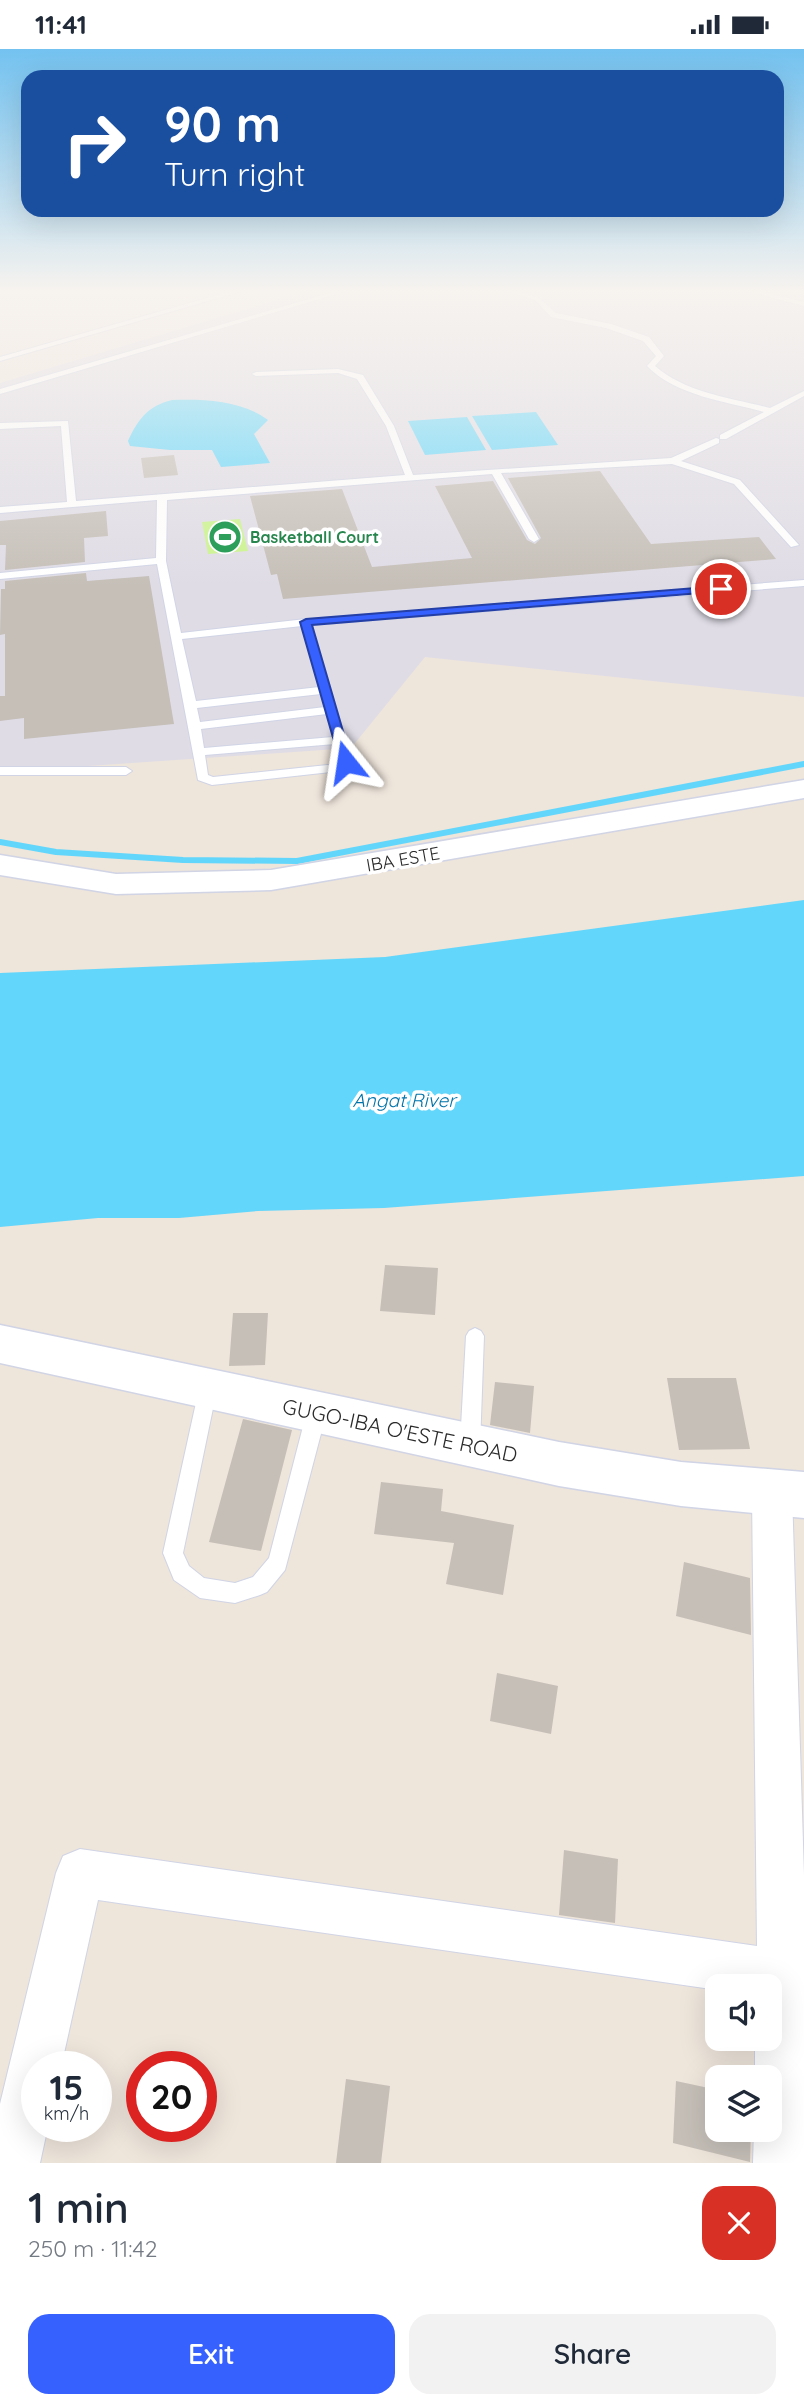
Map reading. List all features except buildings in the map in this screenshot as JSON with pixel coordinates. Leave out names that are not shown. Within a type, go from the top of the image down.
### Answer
[{"type":"street","name":"IBA ESTE","points":[[0,865],[116,884],[271,880],[372,865],[804,789]]},
{"type":"street","name":"GUGO-IBA O'ESTE ROAD","points":[[0,1344],[209,1387],[469,1448],[650,1479],[788,1494]]},
{"type":"street","points":[[780,2163],[793,1976],[784,1725],[788,1494]]},
{"type":"street","points":[[13,2163],[80,1873],[793,1976]]},
{"type":"lane","points":[[367,389],[390,426],[410,478]]},
{"type":"lane","points":[[698,389],[771,411]]},
{"type":"lane","points":[[673,461],[804,393]]},
{"type":"lane","points":[[0,426],[65,423],[72,505]]},
{"type":"lane","points":[[0,510],[495,471],[673,461],[737,482],[794,545]]},
{"type":"lane","points":[[495,471],[534,540]]},
{"type":"lane","points":[[162,498],[161,561],[195,726],[202,777],[212,781],[340,767],[346,762],[306,622]]},
{"type":"lane","points":[[0,576],[161,561]]},
{"type":"lane","points":[[175,637],[306,622],[804,583]]},
{"type":"lane","points":[[189,705],[327,690]]},
{"type":"lane","points":[[195,726],[332,710]]},
{"type":"lane","points":[[198,752],[340,740]]},
{"type":"lane","points":[[0,771],[126,771]]},
{"type":"lane","points":[[469,1448],[475,1336]]},
{"type":"lane","points":[[209,1387],[173,1553],[181,1573],[200,1588],[235,1593],[260,1585],[278,1563],[317,1411]]},
{"type":"shaded area","points":[[0,389],[804,389],[804,697],[425,657],[351,748],[0,772]]},
{"type":"green space","name":"Basketball Court","points":[[240,519],[248,551],[208,554],[202,522]]},
{"type":"water","points":[[172,400],[234,405],[268,420],[254,434],[270,463],[221,467],[212,450],[130,446],[128,441],[145,415],[156,406]]},
{"type":"water","points":[[536,412],[558,445],[492,450],[472,416]]},
{"type":"water","points":[[467,417],[486,450],[425,455],[408,421]]},
{"type":"water","name":"Angat River","points":[[804,900],[804,1176],[384,1208],[258,1211],[179,1218],[98,1218],[0,1227],[0,973],[385,957]]},
{"type":"waterway","points":[[0,842],[56,852],[183,860],[297,861],[804,764]]},
{"type":"place","name":"Basketball Court","points":[[225,537]]},
{"type":"route","points":[[346,762],[306,622],[721,589]]}]
